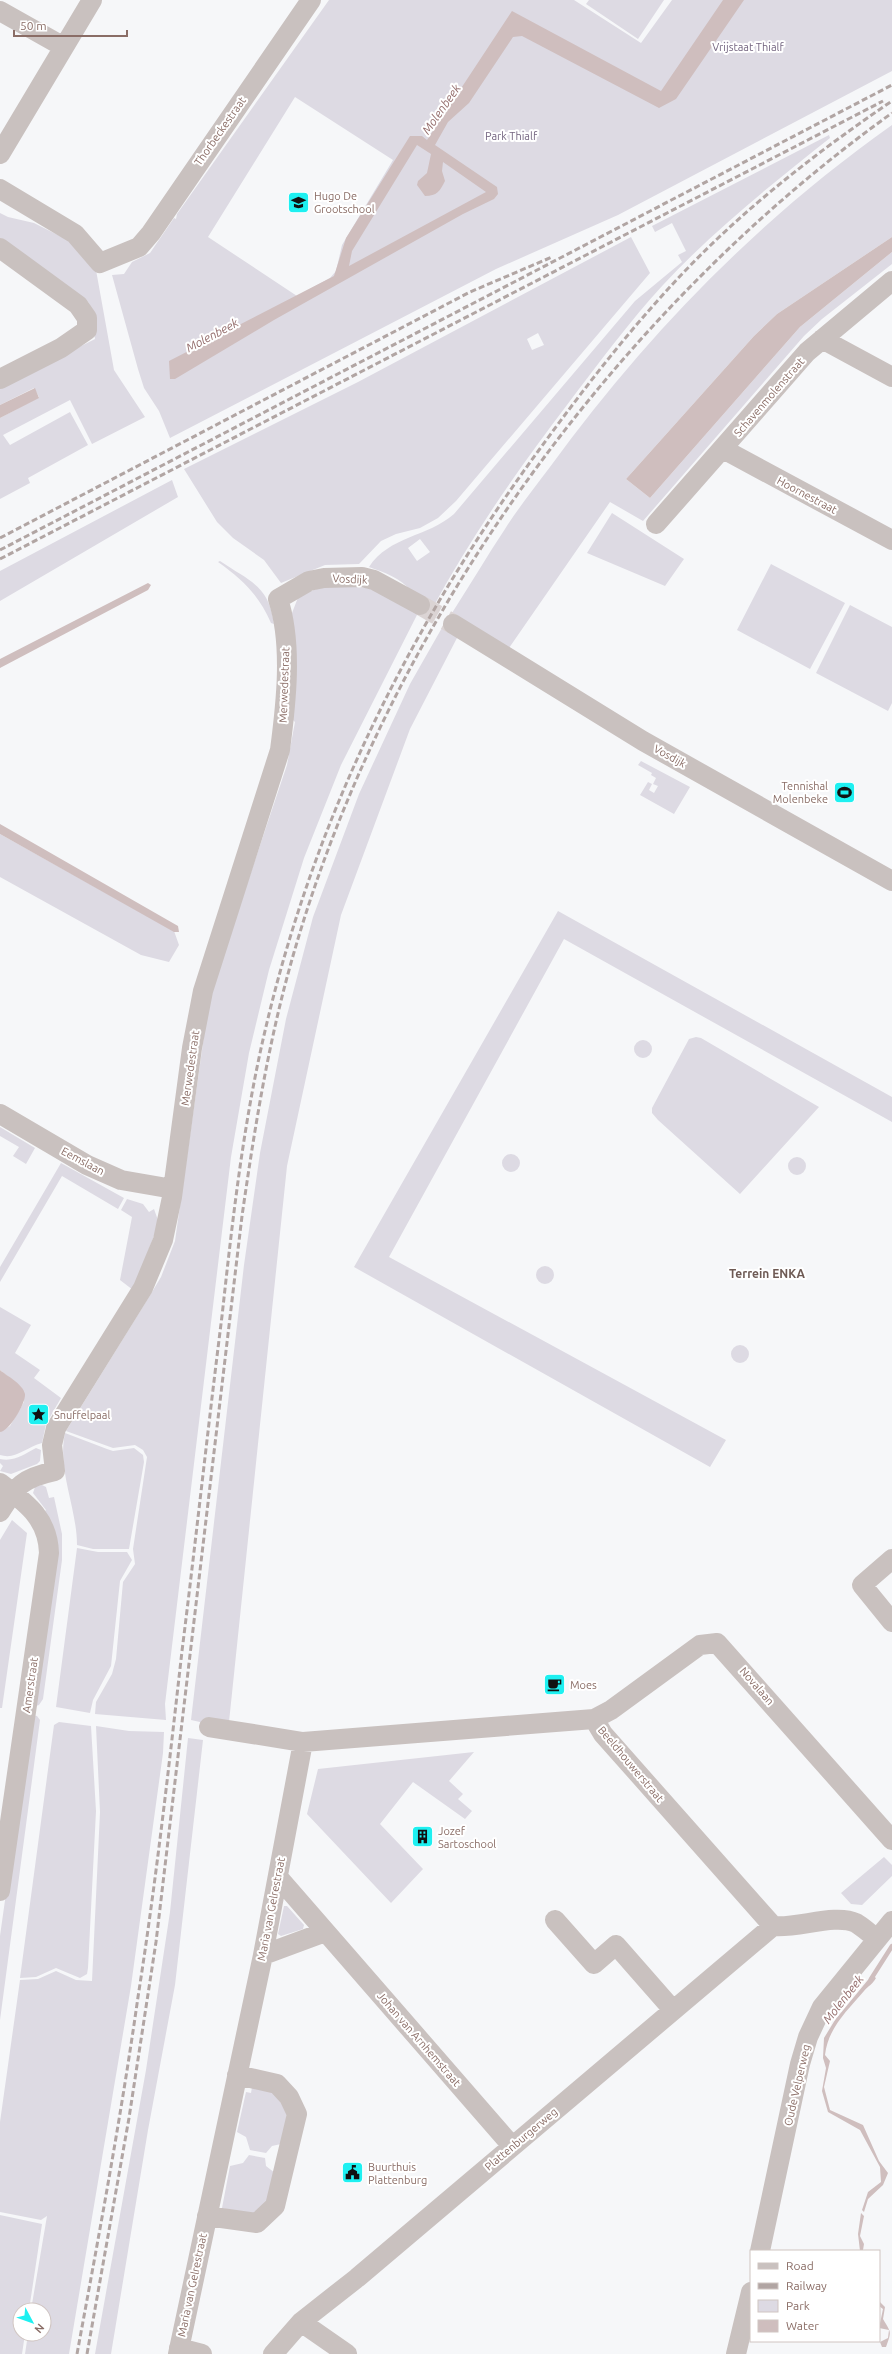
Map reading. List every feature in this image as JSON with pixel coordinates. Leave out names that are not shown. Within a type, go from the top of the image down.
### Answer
[{"type":"street","points":[[0,154],[92,0]]},
{"type":"street","name":"Thorbeckestraat","points":[[0,189],[75,234],[87,245],[100,263],[139,246],[151,233],[311,0]]},
{"type":"street","points":[[0,11],[64,47]]},
{"type":"street","points":[[0,248],[78,305],[87,318],[87,330],[67,345],[0,379]]},
{"type":"street","name":"Schavenmolenstraat","points":[[656,524],[724,449],[808,352],[892,281]]},
{"type":"street","points":[[822,339],[892,377]]},
{"type":"street","name":"Hoornestraat","points":[[724,449],[892,540]]},
{"type":"street","name":"Vosdijk","points":[[278,599],[309,581],[324,578],[362,577],[374,580],[420,605]]},
{"type":"street","name":"Merwedestraat","points":[[6,1487],[32,1476],[54,1471],[52,1445],[56,1428],[143,1288],[163,1240],[173,1189],[192,1048],[203,991],[280,750],[285,713],[285,641],[283,617],[278,599]]},
{"type":"street","name":"Vosdijk","points":[[453,624],[643,741],[892,881]]},
{"type":"street","name":"Eemslaan","points":[[0,1114],[87,1165],[121,1180],[173,1189]]},
{"type":"street","points":[[0,1512],[6,1487]]},
{"type":"street","name":"Amerstraat","points":[[0,1891],[49,1553],[48,1539],[44,1526],[35,1512],[6,1487]]},
{"type":"street","points":[[892,1559],[862,1585],[892,1622]]},
{"type":"street","name":"Novalaan","points":[[594,1719],[611,1710],[700,1644],[717,1643],[892,1840]]},
{"type":"street","name":"Beeldhouwerstraat","points":[[209,1727],[302,1742],[594,1719],[603,1734],[773,1926]]},
{"type":"street","name":"Maria van Gelrestraat","points":[[178,2351],[263,1954],[302,1742]]},
{"type":"street","name":"Johan van Arnhemstraat","points":[[278,1877],[512,2146]]},
{"type":"street","points":[[555,1920],[594,1964],[616,1945],[673,2010]]},
{"type":"street","points":[[773,1926],[784,1928],[844,1920],[857,1924],[876,1938]]},
{"type":"street","name":"Oude Velperweg","points":[[760,2250],[800,2064],[808,2037],[822,2007],[876,1938],[892,1921]]},
{"type":"street","name":"Plattenburgerweg","points":[[273,2354],[301,2322],[773,1926]]},
{"type":"street","points":[[263,1954],[325,1932]]},
{"type":"street","points":[[207,2216],[257,2223],[275,2206],[290,2148],[297,2114],[289,2097],[277,2084],[237,2075]]},
{"type":"street","points":[[736,2354],[750,2296]]},
{"type":"street","points":[[301,2322],[346,2354]]},
{"type":"street","points":[[178,2351],[202,2354]]},
{"type":"green space","name":"Park Thialf","points":[[329,0],[574,0],[641,43],[672,0],[892,0],[892,71],[618,215],[496,269],[170,438],[159,411],[144,388],[112,275],[124,274],[132,262],[150,253],[174,218],[176,219],[177,214]],"holes":[[[295,97],[393,160],[342,245],[336,271],[330,278],[297,296],[208,237]]]},
{"type":"green space","points":[[589,0],[664,0],[638,39],[586,4]]},
{"type":"green space","points":[[892,125],[892,237],[777,314],[754,336],[626,479],[650,498],[800,327],[892,252],[892,264],[822,319],[804,336],[643,521],[610,502],[509,648],[452,613],[498,539],[527,497],[587,418],[625,371],[665,326],[707,282],[796,200],[843,161]]},
{"type":"green space","points":[[829,135],[830,138],[765,190],[702,245],[663,285],[638,314],[590,374],[512,480],[478,531],[431,611],[422,604],[402,582],[392,576],[369,567],[377,557],[387,549],[433,528],[454,514],[635,301],[682,262],[678,255],[686,251],[672,223],[655,232],[652,226]],"holes":[[[420,539],[430,552],[417,561],[408,548]]]},
{"type":"green space","points":[[0,213],[8,217],[34,223],[84,248],[96,270],[114,370],[145,417],[92,444],[70,400],[3,435],[10,445],[70,412],[88,445],[28,478],[30,483],[0,499],[0,418],[39,397],[34,388],[0,405],[0,387],[95,339],[89,303],[0,238]]},
{"type":"green space","points":[[631,237],[650,273],[456,501],[438,518],[420,528],[396,534],[381,541],[359,564],[325,565],[281,583],[264,560],[233,538],[217,522],[184,469],[358,382]],"holes":[[[538,333],[544,345],[532,350],[527,339]]]},
{"type":"green space","points":[[172,480],[178,497],[0,601],[0,571]]},
{"type":"green space","points":[[612,513],[684,559],[665,586],[587,553]]},
{"type":"green space","points":[[220,561],[249,579],[262,592],[268,601],[274,624],[271,623],[261,604],[249,588],[218,562]]},
{"type":"green space","points":[[771,564],[845,603],[810,669],[737,630]]},
{"type":"green space","points":[[334,583],[379,590],[419,611],[341,765],[304,858],[269,970],[249,1053],[231,1157],[165,1704],[166,1720],[95,1714],[96,1702],[112,1674],[116,1659],[123,1582],[135,1564],[133,1549],[147,1457],[143,1450],[135,1445],[113,1448],[66,1431],[161,1277],[175,1241],[210,994],[287,765],[295,722],[290,717],[292,613],[299,595]]},
{"type":"green space","points":[[850,605],[892,627],[892,703],[888,711],[816,673]]},
{"type":"green space","points":[[443,626],[458,636],[410,729],[341,915],[287,1166],[229,1722],[209,1724],[191,1720],[244,1265],[260,1153],[286,1019],[313,917],[359,794],[410,684]]},
{"type":"green space","points":[[641,761],[690,787],[674,814],[640,795],[648,782],[652,784],[649,790],[654,793],[658,786],[653,784],[656,778],[651,775],[652,773],[638,765]]},
{"type":"green space","points":[[0,834],[174,931],[179,945],[169,962],[141,955],[0,877]]},
{"type":"green space","points":[[558,911],[892,1097],[892,1122],[564,939],[389,1257],[726,1440],[710,1467],[354,1267]]},
{"type":"green space","points":[[696,1037],[701,1038],[819,1107],[740,1194],[652,1113],[652,1108],[689,1039]]},
{"type":"green space","points":[[643,1040],[649,1043],[652,1049],[649,1055],[643,1058],[637,1055],[634,1049],[637,1043]]},
{"type":"green space","points":[[0,1127],[35,1148],[26,1164],[13,1156],[19,1147],[0,1136]]},
{"type":"green space","points":[[511,1154],[517,1157],[520,1163],[517,1169],[511,1172],[505,1169],[502,1163],[505,1157]]},
{"type":"green space","points":[[797,1157],[803,1160],[806,1166],[803,1172],[797,1175],[791,1172],[788,1166],[791,1160]]},
{"type":"green space","points":[[61,1163],[124,1198],[118,1209],[62,1176],[0,1282],[0,1267]]},
{"type":"green space","points":[[127,1199],[143,1204],[149,1212],[154,1209],[159,1223],[133,1290],[120,1280],[132,1217],[121,1210]]},
{"type":"green space","points":[[545,1266],[551,1269],[554,1275],[551,1281],[545,1284],[539,1281],[536,1275],[539,1269]]},
{"type":"green space","points":[[0,1307],[31,1325],[15,1353],[40,1370],[34,1378],[61,1398],[46,1424],[42,1443],[11,1456],[0,1455],[0,1432],[10,1426],[24,1402],[20,1386],[0,1370]]},
{"type":"green space","points":[[740,1345],[746,1348],[749,1354],[746,1360],[740,1363],[734,1360],[731,1354],[734,1348]]},
{"type":"green space","points":[[65,1433],[113,1451],[134,1448],[143,1455],[144,1462],[129,1549],[93,1549],[77,1545],[74,1517],[65,1475],[63,1447]]},
{"type":"green space","points":[[36,1448],[41,1450],[40,1461],[37,1464],[11,1474],[0,1471],[3,1466],[0,1463],[0,1459],[5,1460],[15,1458]]},
{"type":"green space","points":[[42,1485],[46,1487],[49,1498],[54,1497],[62,1534],[62,1560],[43,1699],[39,1705],[36,1706],[43,1513],[46,1510],[33,1493],[35,1487]]},
{"type":"green space","points":[[12,1520],[27,1533],[2,1708],[0,1708],[0,1540]]},
{"type":"green space","points":[[77,1548],[98,1552],[127,1552],[132,1560],[120,1581],[111,1666],[93,1700],[90,1713],[56,1707]]},
{"type":"green space","points":[[31,1715],[37,1716],[40,1720],[0,2020],[0,1936]]},
{"type":"green space","points":[[59,1722],[91,1726],[96,1811],[88,1968],[87,1974],[80,1978],[56,1968],[36,1977],[20,1978],[54,1725]]},
{"type":"green space","points":[[96,1726],[129,1731],[164,1732],[163,1753],[131,1986],[69,2354],[25,2354],[27,2342],[52,2342],[52,2302],[32,2302],[47,2216],[41,2220],[0,2212],[0,2122],[20,1980],[38,1979],[56,1971],[76,1980],[92,1981],[100,1812]]},
{"type":"green space","points":[[188,1738],[203,1740],[175,1985],[148,2130],[111,2354],[95,2354],[146,2070],[170,1912]]},
{"type":"green space","points":[[474,1752],[449,1781],[463,1794],[458,1799],[472,1811],[465,1819],[413,1782],[380,1824],[423,1869],[391,1903],[307,1814],[318,1769]]},
{"type":"green space","points":[[884,1857],[892,1865],[892,1876],[862,1905],[851,1904],[841,1893]]},
{"type":"green space","points":[[284,1906],[287,1906],[304,1925],[303,1929],[281,1936],[278,1934]]},
{"type":"green space","points":[[252,2087],[278,2092],[288,2110],[281,2144],[272,2146],[266,2153],[250,2150],[246,2137],[237,2132],[246,2092],[251,2093]]},
{"type":"green space","points":[[249,2155],[265,2158],[266,2166],[275,2173],[269,2204],[253,2216],[222,2208],[230,2166],[243,2163]]},
{"type":"green space","points":[[0,2215],[42,2224],[30,2302],[12,2302],[12,2342],[24,2342],[22,2354],[0,2354]]},
{"type":"water","points":[[723,0],[744,0],[676,99],[659,108],[522,36],[513,37],[469,103],[448,122],[435,145],[497,187],[498,194],[494,199],[463,214],[274,320],[175,379],[170,379],[169,361],[334,276],[346,238],[410,136],[422,136],[427,140],[512,11],[661,91]],"holes":[[[417,145],[431,154],[427,173],[418,181],[417,185],[425,196],[435,194],[443,185],[445,181],[442,171],[443,162],[486,192],[349,266],[352,251]]]},
{"type":"water","points":[[892,237],[892,252],[800,327],[650,498],[626,479],[754,336],[777,314]]},
{"type":"water","points":[[35,388],[39,398],[0,418],[0,405]]},
{"type":"water","points":[[148,583],[151,585],[148,590],[0,668],[0,659]]},
{"type":"water","points":[[0,824],[178,926],[179,932],[174,932],[0,834]]},
{"type":"water","points":[[0,1370],[24,1390],[25,1398],[20,1410],[12,1422],[4,1431],[0,1432]]},
{"type":"water","points":[[872,1975],[876,1978],[875,1980],[839,2020],[834,2028],[827,2045],[825,2055],[830,2061],[824,2087],[830,2110],[863,2125],[879,2161],[888,2173],[883,2185],[868,2199],[864,2212],[862,2210],[868,2192],[881,2182],[880,2167],[860,2130],[828,2112],[822,2091],[826,2068],[823,2058],[824,2038],[835,2020]]},
{"type":"water","points":[[861,2213],[864,2216],[860,2236],[864,2244],[863,2250],[860,2250],[858,2234]]},
{"type":"water","points":[[880,2302],[885,2307],[883,2319],[889,2330],[880,2328],[883,2309],[880,2307]]},
{"type":"water","points":[[889,2330],[890,2332],[886,2347],[882,2347],[880,2342],[888,2338]]},
{"type":"waterway","name":"Molenbeek","points":[[871,1979],[892,1946]]},
{"type":"tunnel","points":[[420,605],[453,624]]},
{"type":"railway","points":[[0,550],[892,85]]},
{"type":"railway","points":[[0,559],[883,101]]},
{"type":"railway","points":[[77,2354],[117,2131],[151,1911],[243,1146],[262,1044],[283,963],[307,884],[336,807],[369,732],[406,659],[447,588],[491,518],[559,422],[645,315],[716,240],[758,202],[801,167],[892,101]]},
{"type":"railway","points":[[87,2354],[129,2118],[156,1942],[242,1216],[252,1149],[270,1048],[286,982],[295,949],[337,827],[390,708],[453,593],[526,483],[607,378],[696,281],[791,192],[892,113]]},
{"type":"railway","points":[[0,538],[470,292],[552,257]]},
{"type":"place","name":"Hugo De Grootschool","points":[[299,202]]},
{"type":"place","name":"Tennishal Molenbeke","points":[[844,792]]},
{"type":"place","name":"Snuffelpaal","points":[[39,1415]]},
{"type":"place","name":"Moes","points":[[555,1685]]},
{"type":"place","name":"Jozef Sartoschool","points":[[422,1837]]},
{"type":"place","name":"Buurthuis Plattenburg","points":[[353,2173]]},
{"type":"district","name":"Terrein ENKA","points":[[767,1273]]},
{"type":"park label","name":"Vrijstaat Thialf","points":[[748,47]]}]
